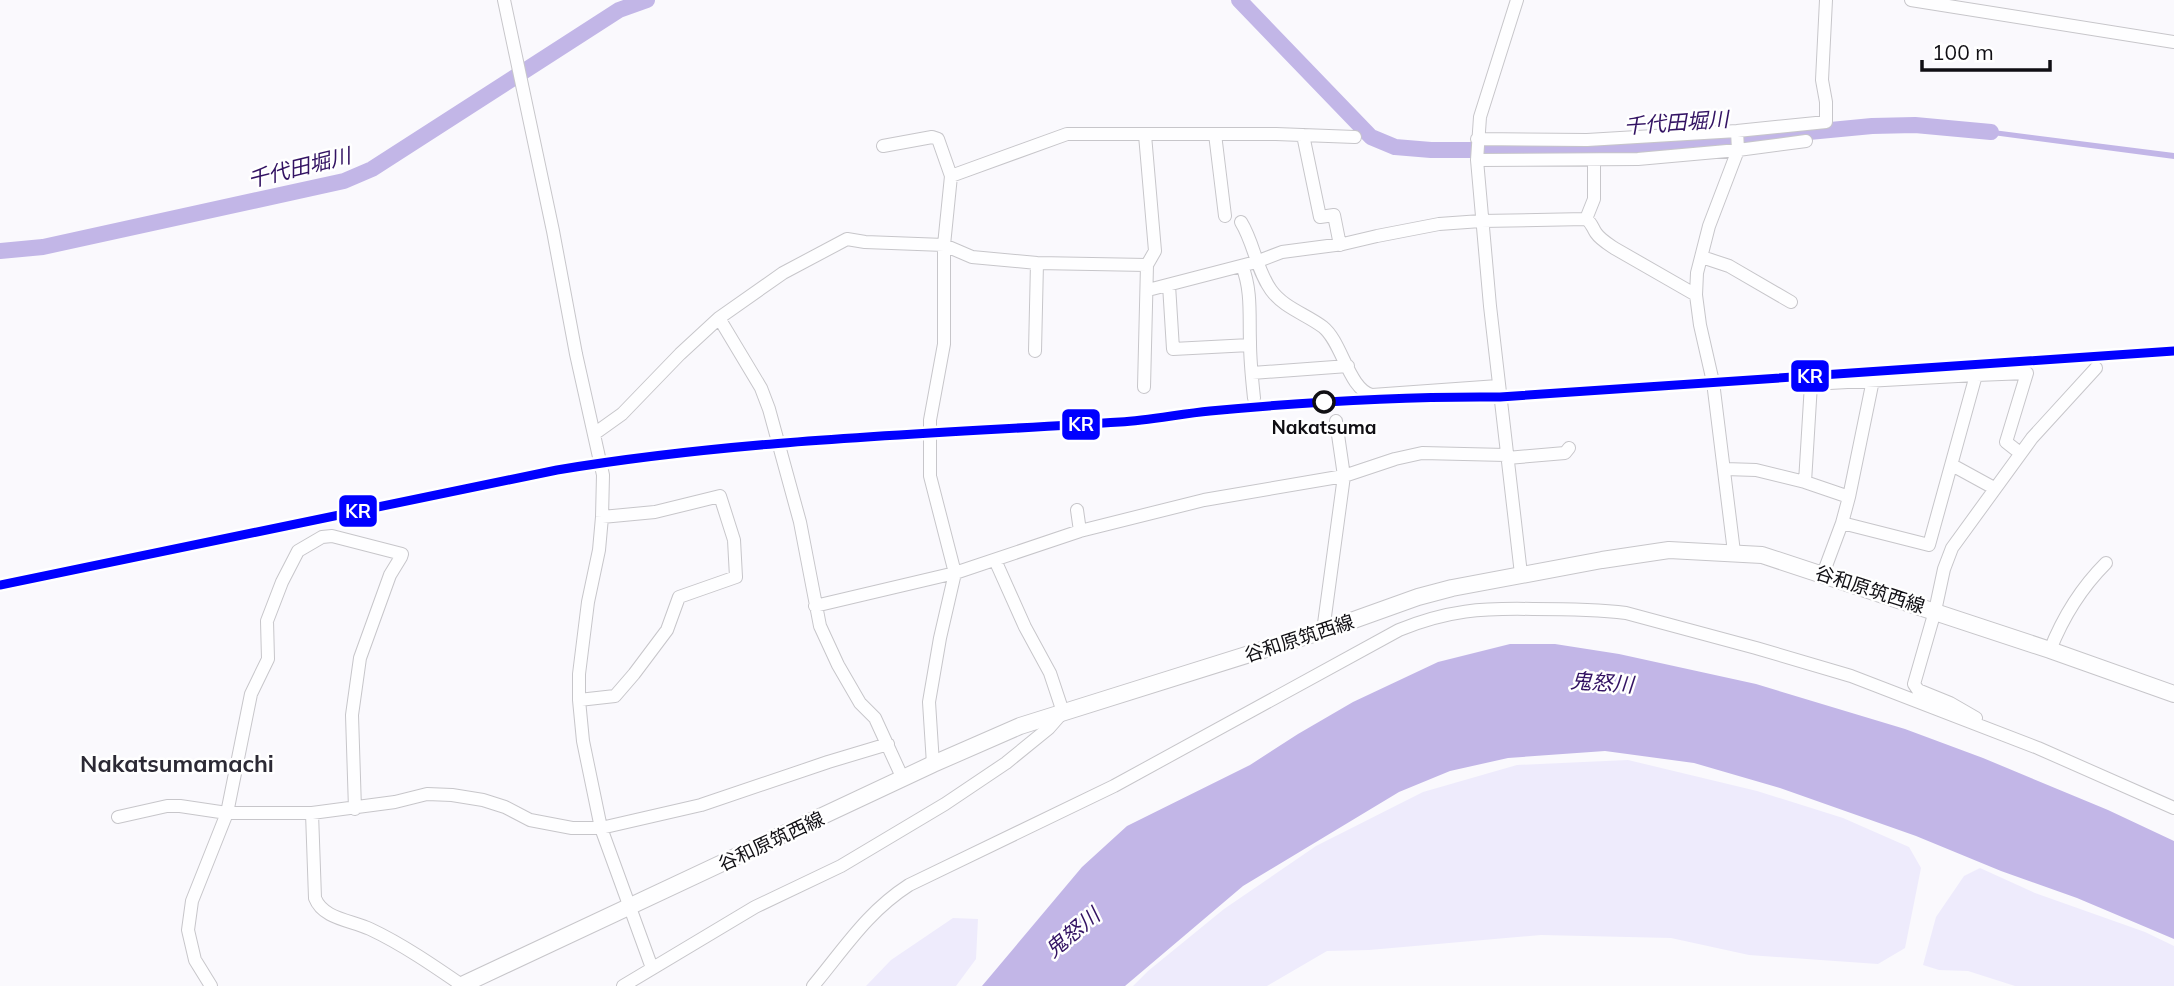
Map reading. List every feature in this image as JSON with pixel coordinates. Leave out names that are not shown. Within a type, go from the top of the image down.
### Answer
[{"type":"main road","name":"谷和原筑西線","points":[[462,986],[933,764],[1020,726],[1323,631],[1418,597],[1521,574],[1669,550],[1762,555],[1935,611],[2174,694]]},
{"type":"street","points":[[504,0],[603,475],[603,517],[579,674],[583,741],[601,828],[652,968]]},
{"type":"street","points":[[1517,0],[1480,117],[1477,160],[1498,386],[1521,574]]},
{"type":"street","points":[[1477,139],[1587,140],[1737,131],[1826,122],[1822,80],[1826,0]]},
{"type":"street","points":[[1911,0],[1938,2],[2174,42]]},
{"type":"street","points":[[1734,552],[1713,382],[1696,295],[1698,273],[1709,226],[1738,150],[1737,131]]},
{"type":"street","points":[[951,176],[1067,134],[1355,137]]},
{"type":"street","points":[[1214,134],[1225,216]]},
{"type":"street","points":[[1144,387],[1147,264],[1154,251],[1145,135]]},
{"type":"street","points":[[1303,135],[1320,217],[1334,215],[1340,245]]},
{"type":"street","points":[[883,146],[932,137],[938,139],[951,176],[944,245],[944,344],[930,421],[930,476],[955,573],[929,702],[933,764]]},
{"type":"street","points":[[1477,160],[1594,160],[1738,150],[1806,141]]},
{"type":"street","points":[[1586,219],[1594,199],[1594,160]]},
{"type":"street","points":[[1148,290],[1242,266],[1282,252],[1340,245],[1427,227],[1481,221],[1586,219],[1595,232],[1614,248],[1696,295]]},
{"type":"street","points":[[1241,222],[1247,231],[1256,262],[1273,293],[1284,304],[1324,328],[1365,393],[1372,395],[1498,386]]},
{"type":"street","points":[[594,434],[622,414],[719,318],[783,273],[848,239],[944,245],[972,257],[1037,262],[1147,264]]},
{"type":"street","points":[[1702,257],[1729,266],[1791,302]]},
{"type":"street","points":[[1035,351],[1037,262]]},
{"type":"street","points":[[1242,266],[1250,305],[1254,398]]},
{"type":"street","points":[[1169,285],[1172,349],[1250,345]]},
{"type":"street","points":[[719,318],[761,388],[769,409],[800,522],[820,626],[860,703],[875,718],[903,779]]},
{"type":"street","points":[[1252,373],[1348,366]]},
{"type":"street","points":[[1988,729],[1969,713],[1918,690],[1914,684],[1944,569],[1952,548],[2020,453],[2096,368]]},
{"type":"street","points":[[1805,482],[1811,384],[2027,373],[2006,442],[2020,453]]},
{"type":"street","points":[[1842,523],[1929,545],[1976,375]]},
{"type":"street","points":[[1823,574],[1849,497],[1873,380]]},
{"type":"street","points":[[1323,631],[1344,476],[1336,421]]},
{"type":"street","points":[[816,606],[955,573],[1080,531],[1204,500],[1344,476],[1422,453],[1507,456],[1565,453],[1569,448]]},
{"type":"street","points":[[1952,465],[1994,488]]},
{"type":"street","points":[[1725,469],[1756,470],[1805,482],[1849,497]]},
{"type":"street","points":[[579,700],[615,696],[667,630],[679,597],[736,577],[734,540],[720,496],[655,512],[603,517]]},
{"type":"street","points":[[1077,510],[1080,531]]},
{"type":"street","points":[[211,986],[195,960],[188,930],[192,901],[228,813],[251,694],[268,659],[267,621],[298,551],[313,540],[332,536],[401,554],[390,575],[360,658],[352,715],[355,809]]},
{"type":"street","points":[[623,986],[755,907],[841,866],[946,804],[1006,763],[1049,728],[1063,712],[1050,673],[1025,627],[995,560]]},
{"type":"street","points":[[2050,650],[2060,625],[2084,588],[2106,563]]},
{"type":"street","points":[[813,986],[870,915],[887,899],[909,885],[1114,786],[1399,630],[1453,612],[1502,608],[1582,608],[1626,613],[1756,648],[1851,676],[2048,752],[2174,808]]},
{"type":"street","points":[[118,817],[167,806],[228,813],[312,813],[355,809],[427,794],[483,800],[505,807],[530,820],[572,828],[601,828],[701,805],[888,744]]},
{"type":"street","points":[[312,813],[315,898],[318,908],[369,929],[418,956],[462,986]]},
{"type":"shaded area","points":[[1628,760],[1757,791],[1843,818],[1909,847],[1921,868],[1905,948],[1878,964],[1749,955],[1671,938],[1541,935],[1369,950],[1327,951],[1267,986],[1133,986],[1224,909],[1316,846],[1423,792],[1517,765]]},
{"type":"shaded area","points":[[1980,868],[2035,893],[2145,932],[2174,946],[2174,986],[2015,986],[1968,971],[1939,970],[1923,965],[1936,917],[1964,876]]},
{"type":"shaded area","points":[[953,918],[978,919],[976,959],[956,986],[866,986],[891,960]]},
{"type":"water","points":[[1970,127],[2174,153],[2174,159],[1970,132]]},
{"type":"water","name":"鬼怒川","points":[[1510,644],[1555,644],[1619,654],[1756,684],[1905,729],[2108,810],[2174,841],[2174,939],[2077,898],[2001,871],[1916,836],[1780,788],[1694,763],[1605,751],[1508,758],[1450,771],[1399,792],[1243,886],[1125,986],[982,986],[1082,867],[1127,826],[1250,765],[1353,702],[1438,662]]},
{"type":"waterway","name":"千代田堀川","points":[[0,251],[43,247],[344,181],[372,169],[619,10],[647,0]]},
{"type":"waterway","name":"千代田堀川","points":[[1239,0],[1371,137],[1395,147],[1431,150],[1653,147],[1872,126],[1915,125],[1991,132]]},
{"type":"transit line","name":"KR","points":[[0,585],[557,470],[697,451],[838,439],[1120,422],[1318,402],[1500,397],[2174,351]]},
{"type":"place","name":"Nakatsuma","points":[[1324,402]]},
{"type":"district","name":"Nakatsumamachi","points":[[177,763]]}]
